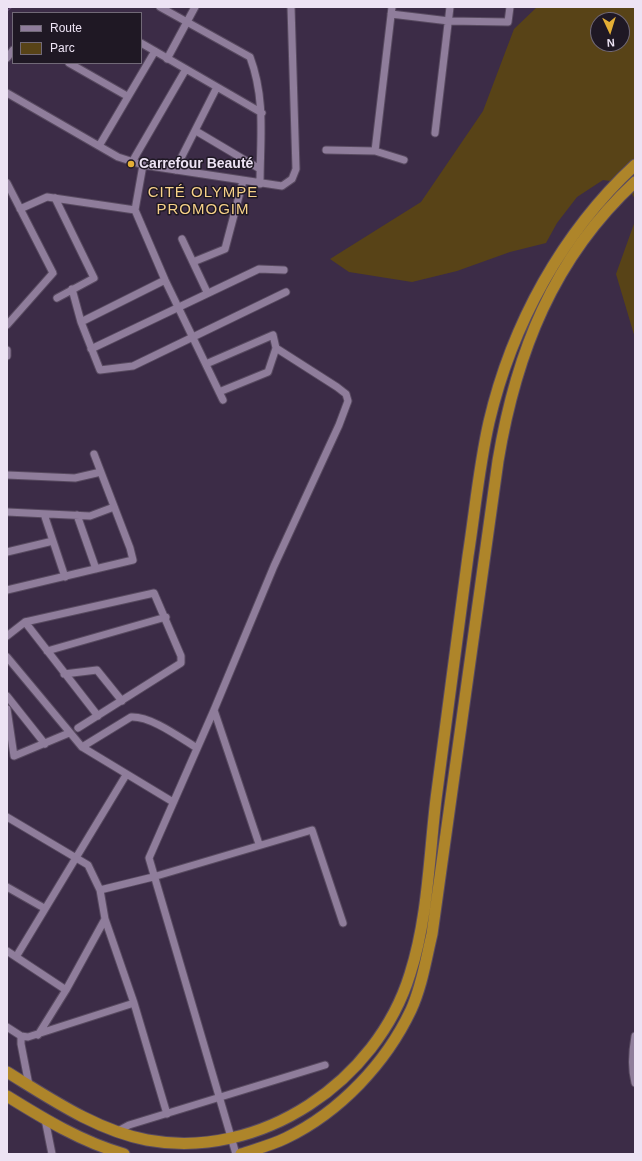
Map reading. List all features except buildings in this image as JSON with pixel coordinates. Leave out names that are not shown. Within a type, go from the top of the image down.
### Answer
[{"type":"highway","points":[[7,1072],[64,1106],[116,1132],[167,1144],[199,1144],[231,1139],[265,1129],[297,1113],[325,1095],[343,1080],[365,1058],[382,1034],[400,1000],[410,974],[421,932],[448,696],[478,485],[489,422],[506,366],[524,320],[545,278],[585,218],[635,165]]},
{"type":"highway","points":[[240,1154],[287,1138],[335,1107],[375,1066],[394,1041],[412,1009],[421,981],[432,934],[498,461],[504,425],[516,377],[534,325],[555,284],[590,230],[635,182]]},
{"type":"highway","points":[[7,1096],[46,1120],[94,1144],[124,1154]]},
{"type":"street","points":[[160,7],[250,57],[260,89],[262,113],[260,184]]},
{"type":"street","points":[[167,59],[195,7]]},
{"type":"street","points":[[7,93],[98,146],[118,157],[132,162],[142,165],[260,184],[282,186],[292,179],[296,169],[291,7]]},
{"type":"street","points":[[435,133],[450,7]]},
{"type":"street","points":[[375,151],[392,10],[448,21],[508,22],[510,7]]},
{"type":"street","points":[[142,44],[262,113]]},
{"type":"street","points":[[98,146],[155,51]]},
{"type":"street","points":[[71,64],[128,96]]},
{"type":"street","points":[[132,162],[186,69]]},
{"type":"street","points":[[175,170],[217,87]]},
{"type":"street","points":[[196,131],[260,169]]},
{"type":"street","points":[[326,150],[375,151],[404,160]]},
{"type":"street","points":[[142,165],[135,210],[165,280],[223,400]]},
{"type":"street","points":[[193,262],[225,249],[243,181]]},
{"type":"street","points":[[7,183],[53,273],[7,325]]},
{"type":"street","points":[[20,209],[47,197],[135,210]]},
{"type":"street","points":[[55,198],[94,278],[57,298]]},
{"type":"street","points":[[182,239],[207,292]]},
{"type":"street","points":[[91,349],[178,308],[207,292],[259,269],[284,270]]},
{"type":"street","points":[[81,322],[165,280]]},
{"type":"street","points":[[72,289],[81,322],[100,370],[133,366],[286,292]]},
{"type":"street","points":[[206,364],[273,335],[276,348],[268,372],[219,392]]},
{"type":"street","points":[[236,1154],[153,877],[149,858],[214,710],[274,566],[333,438],[348,401],[346,394],[276,348]]},
{"type":"street","points":[[7,350],[7,356]]},
{"type":"street","points":[[7,590],[132,560],[94,454]]},
{"type":"street","points":[[7,475],[75,478],[101,472]]},
{"type":"street","points":[[7,512],[90,516],[114,507]]},
{"type":"street","points":[[44,514],[65,577]]},
{"type":"street","points":[[78,515],[96,569]]},
{"type":"street","points":[[7,552],[53,541]]},
{"type":"street","points":[[7,636],[25,622],[149,592],[154,593],[166,617],[181,656],[181,663],[78,728]]},
{"type":"street","points":[[47,651],[166,617]]},
{"type":"street","points":[[25,622],[98,716]]},
{"type":"street","points":[[7,657],[82,747],[126,775],[173,802]]},
{"type":"street","points":[[64,674],[97,670],[122,701]]},
{"type":"street","points":[[7,696],[45,744]]},
{"type":"street","points":[[7,709],[14,756],[69,733]]},
{"type":"street","points":[[214,710],[259,844]]},
{"type":"street","points":[[82,747],[131,717],[139,716],[197,748]]},
{"type":"street","points":[[16,957],[44,908],[77,858],[126,775]]},
{"type":"street","points":[[7,817],[88,865],[100,890],[105,919],[134,1003],[166,1114]]},
{"type":"street","points":[[100,890],[153,877],[259,844],[312,830],[343,923]]},
{"type":"street","points":[[7,887],[44,908]]},
{"type":"street","points":[[38,1035],[66,990],[105,919]]},
{"type":"street","points":[[7,951],[66,990]]},
{"type":"street","points":[[7,1027],[21,1036],[28,1037],[134,1003]]},
{"type":"street","points":[[21,1036],[21,1044],[29,1085]]},
{"type":"street","points":[[635,1036],[632,1051],[632,1070],[635,1083]]},
{"type":"street","points":[[116,1132],[129,1125],[325,1065]]},
{"type":"street","points":[[46,1120],[52,1154]]},
{"type":"green space","points":[[537,7],[635,7],[635,199],[625,183],[603,180],[577,197],[557,223],[546,243],[510,252],[457,271],[412,282],[349,272],[330,259],[421,202],[483,111],[514,29]]},
{"type":"green space","points":[[635,221],[635,338],[616,274]]},
{"type":"waterway","points":[[7,11],[12,7]]},
{"type":"place","name":"Carrefour Beauté","points":[[131,164]]},
{"type":"district","name":"CITÉ OLYMPE PROMOGIM","points":[[203,202]]}]
